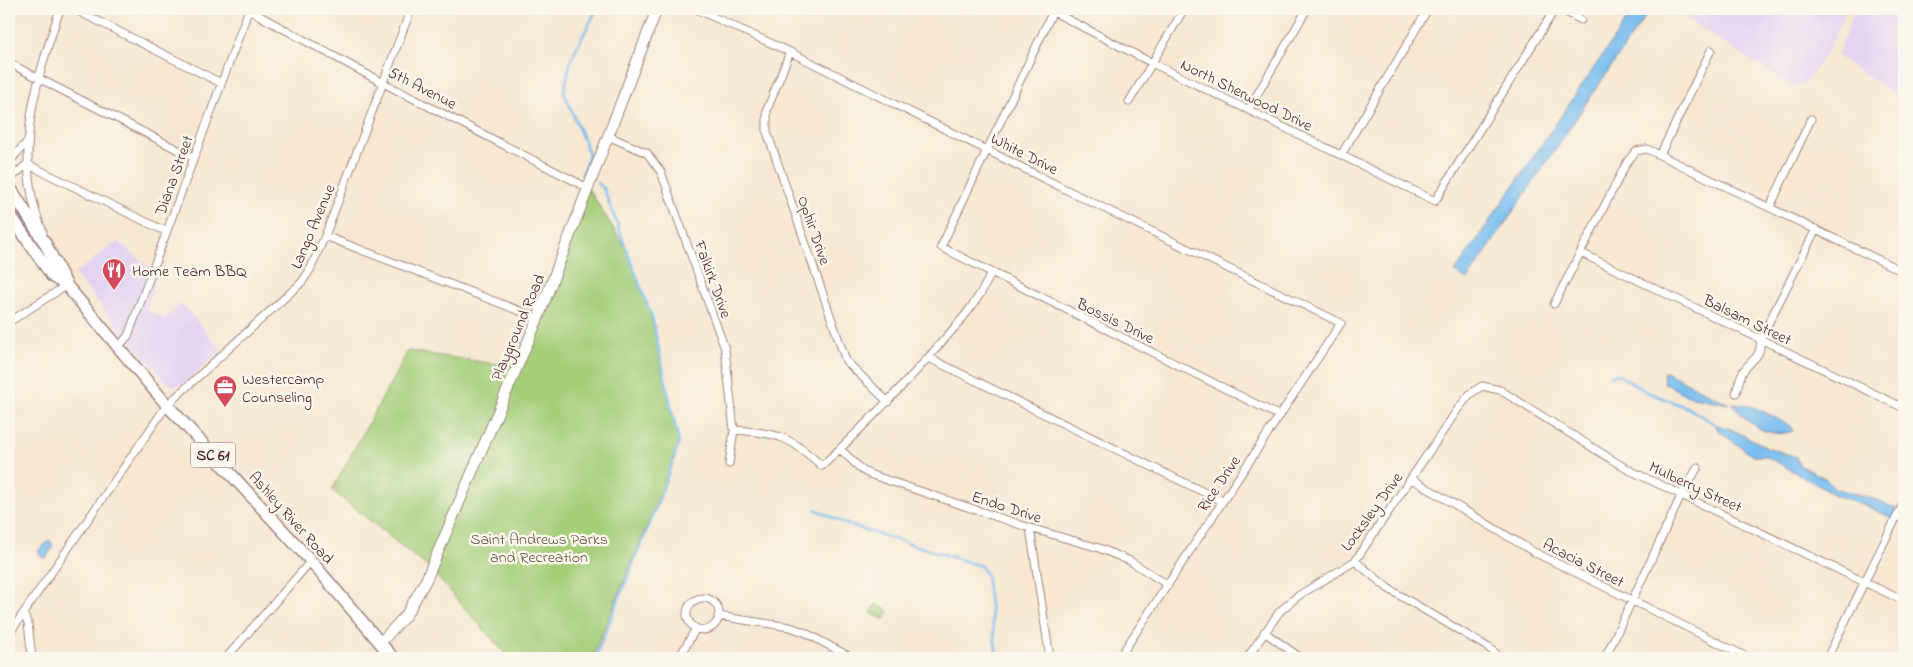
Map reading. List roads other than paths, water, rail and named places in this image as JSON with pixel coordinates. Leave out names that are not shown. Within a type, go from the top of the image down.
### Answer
[{"type":"main road","name":"Playground Road","points":[[380,643],[406,616],[426,580],[538,318],[657,9]]},
{"type":"main road","name":"Ashley River Road","points":[[9,186],[44,243],[67,286],[167,405],[311,561],[393,658]]},
{"type":"main road","name":"Ashley River Road","points":[[9,212],[52,276],[67,286]]},
{"type":"street","points":[[9,322],[67,286],[40,225],[31,192],[27,164],[27,142],[37,76],[60,9]]},
{"type":"street","points":[[74,9],[221,83]]},
{"type":"street","name":"Diana Street","points":[[118,347],[128,336],[248,9]]},
{"type":"street","name":"5th Avenue","points":[[248,9],[383,83],[588,188]]},
{"type":"street","name":"Lango Avenue","points":[[9,634],[167,405],[302,282],[310,270],[325,236],[411,9]]},
{"type":"street","name":"White Drive","points":[[696,9],[790,52],[1087,200],[1341,323]]},
{"type":"street","points":[[1129,102],[1184,9]]},
{"type":"street","points":[[1248,110],[1307,9]]},
{"type":"street","points":[[1341,155],[1428,9]]},
{"type":"street","name":"North Sherwood Drive","points":[[1052,10],[1152,63],[1435,201],[1555,9]]},
{"type":"street","points":[[1560,9],[1581,20]]},
{"type":"street","points":[[988,150],[1052,10]]},
{"type":"street","points":[[1660,155],[1711,50]]},
{"type":"street","name":"Ophir Drive","points":[[790,52],[767,110],[767,132],[846,362],[888,402]]},
{"type":"street","points":[[9,63],[194,158]]},
{"type":"street","points":[[1770,207],[1811,118]]},
{"type":"street","name":"Falkirk Drive","points":[[608,136],[647,153],[661,172],[725,349],[734,430],[729,464]]},
{"type":"street","points":[[9,162],[27,142]]},
{"type":"street","points":[[1554,304],[1627,162],[1636,150],[1647,149],[1904,272]]},
{"type":"street","name":"Bossis Drive","points":[[988,150],[941,247],[1280,416]]},
{"type":"street","points":[[9,180],[27,164]]},
{"type":"street","points":[[27,164],[167,232]]},
{"type":"street","points":[[1736,393],[1743,370],[1754,362],[1761,347],[1760,340],[1816,230]]},
{"type":"street","points":[[325,236],[538,318]]},
{"type":"street","name":"Balsam Street","points":[[1581,253],[1904,408]]},
{"type":"street","points":[[734,430],[780,436],[797,444],[822,466],[888,402],[929,358],[972,308],[983,292],[991,273]]},
{"type":"street","name":"Rice Drive","points":[[1119,658],[1341,323]]},
{"type":"street","points":[[929,358],[1222,500]]},
{"type":"street","name":"Locksley Drive","points":[[1247,658],[1280,611],[1298,596],[1355,560],[1458,409],[1470,394],[1482,386]]},
{"type":"street","name":"Mulberry Street","points":[[1482,386],[1500,390],[1627,470],[1682,494],[1904,601]]},
{"type":"street","name":"Endo Drive","points":[[840,449],[862,470],[869,474],[1030,528],[1115,554],[1168,585]]},
{"type":"street","points":[[1605,658],[1682,494],[1698,467]]},
{"type":"street","name":"Acacia Street","points":[[1412,479],[1534,552],[1631,602],[1749,658]]},
{"type":"street","points":[[1827,658],[1903,505]]},
{"type":"street","points":[[1030,528],[1050,658]]},
{"type":"street","points":[[1355,560],[1389,588],[1490,648],[1502,658]]},
{"type":"street","points":[[226,658],[311,561]]},
{"type":"street","points":[[698,599],[709,600],[716,606],[718,616],[710,628],[696,628],[691,625],[687,615],[690,605],[698,599]]},
{"type":"street","points":[[23,614],[28,623],[32,658]]},
{"type":"street","points":[[718,616],[790,627],[804,632],[852,658]]},
{"type":"street","points":[[679,658],[696,628]]},
{"type":"street","points":[[1264,632],[1301,658]]},
{"type":"water","points":[[1634,9],[1646,15],[1467,280],[1455,272]]},
{"type":"water","points":[[1666,372],[1729,404],[1688,396],[1664,383],[1663,373]]},
{"type":"water","points":[[1733,403],[1763,412],[1791,426],[1793,431],[1775,433],[1758,428],[1744,417]]},
{"type":"water","points":[[1716,425],[1731,429],[1769,448],[1796,457],[1799,465],[1825,478],[1835,488],[1880,501],[1904,513],[1904,524],[1865,505],[1835,495],[1766,456],[1753,456],[1718,430]]},
{"type":"water","points":[[50,540],[53,546],[47,557],[42,558],[38,551]]},
{"type":"waterway","points":[[585,176],[582,175],[589,154],[564,92],[571,59],[597,9]]},
{"type":"waterway","points":[[595,658],[657,505],[679,443],[652,317],[603,187],[597,183]]},
{"type":"waterway","points":[[1610,376],[1617,374],[1647,392],[1688,408],[1716,425]]},
{"type":"waterway","points":[[815,509],[846,524],[981,566],[986,574],[997,658]]},
{"type":"place","name":"Home Team BBQ","points":[[114,291]]},
{"type":"place","name":"Westercamp Counseling","points":[[225,408]]},
{"type":"park label","name":"Saint Andrews Parks and Recreation","points":[[539,547]]}]
